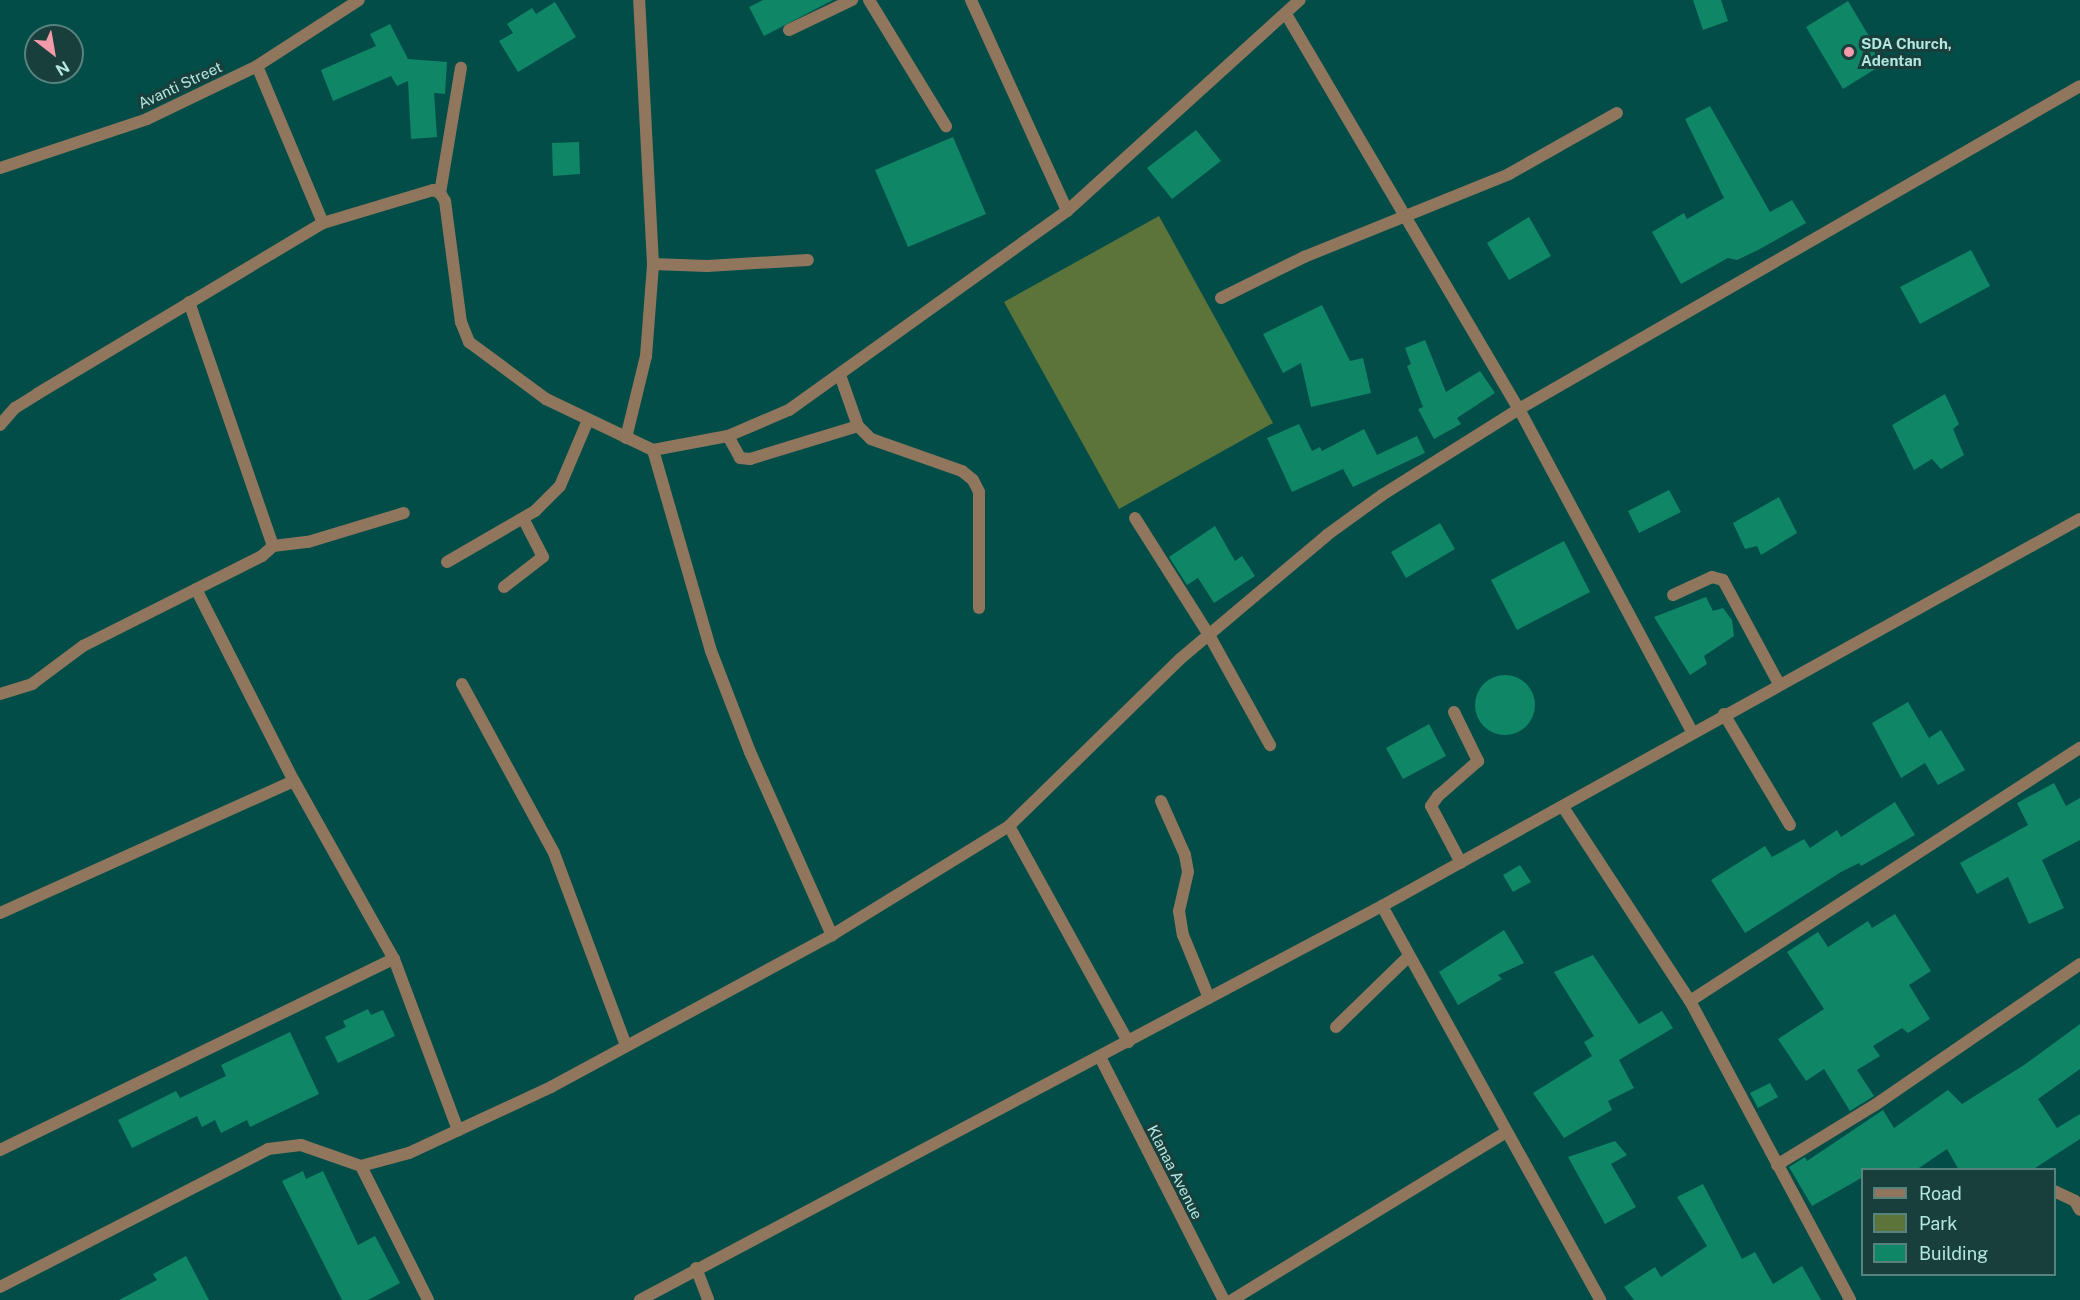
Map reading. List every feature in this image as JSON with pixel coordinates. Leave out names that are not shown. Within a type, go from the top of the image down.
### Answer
[{"type":"street","name":"Avanti Street","points":[[0,168],[147,119],[257,66],[359,0]]},
{"type":"street","points":[[626,438],[646,356],[653,264],[639,0]]},
{"type":"street","points":[[789,30],[852,0]]},
{"type":"street","points":[[869,0],[946,126]]},
{"type":"street","points":[[971,0],[1067,211]]},
{"type":"street","points":[[0,425],[22,404],[323,223],[433,190],[440,193],[445,201],[461,322],[469,342],[522,384],[588,420],[653,450],[728,436],[789,410],[1067,211],[1300,0]]},
{"type":"street","points":[[1286,14],[1408,215],[1519,409],[1692,731]]},
{"type":"street","points":[[257,66],[323,223]]},
{"type":"street","points":[[440,193],[461,68]]},
{"type":"street","points":[[0,1287],[268,1149],[301,1145],[361,1166],[409,1153],[551,1087],[832,935],[1009,826],[1209,634],[1327,535],[1519,409],[2080,86]]},
{"type":"street","points":[[1221,298],[1304,257],[1509,174],[1617,113]]},
{"type":"street","points":[[653,264],[716,266],[808,260]]},
{"type":"street","points":[[189,302],[273,546]]},
{"type":"street","points":[[840,375],[858,426],[871,439],[962,471],[973,480],[980,492],[979,608]]},
{"type":"street","points":[[447,562],[524,520],[560,486],[588,420]]},
{"type":"street","points":[[728,436],[740,458],[750,459],[858,426]]},
{"type":"street","points":[[653,450],[711,651],[750,753],[832,935]]},
{"type":"street","points":[[0,694],[32,684],[83,646],[196,589],[273,546],[308,542],[404,513]]},
{"type":"street","points":[[1135,518],[1209,634],[1270,745]]},
{"type":"street","points":[[639,1300],[1382,906],[1563,807],[1692,731],[2080,519]]},
{"type":"street","points":[[504,587],[543,557],[524,520]]},
{"type":"street","points":[[1673,595],[1712,577],[1723,580],[1779,684]]},
{"type":"street","points":[[196,589],[294,781],[394,959],[458,1130]]},
{"type":"street","points":[[462,684],[554,853],[626,1046]]},
{"type":"street","points":[[1454,712],[1478,761],[1438,796],[1431,806],[1461,863]]},
{"type":"street","points":[[1724,714],[1790,825]]},
{"type":"street","points":[[1690,1001],[2080,748]]},
{"type":"street","points":[[0,913],[294,781]]},
{"type":"street","points":[[1161,801],[1185,855],[1188,872],[1179,911],[1184,935],[1209,998]]},
{"type":"street","points":[[1563,807],[1690,1001],[1850,1300]]},
{"type":"street","points":[[1009,826],[1128,1042]]},
{"type":"street","points":[[1382,906],[1596,1299]]},
{"type":"street","points":[[1336,1026],[1409,956]]},
{"type":"street","points":[[0,1150],[394,959]]},
{"type":"street","points":[[1777,1165],[1856,1117],[2080,964]]},
{"type":"street","name":"Klanaa Avenue","points":[[1100,1057],[1224,1300]]},
{"type":"street","points":[[1232,1300],[1506,1132]]},
{"type":"street","points":[[361,1166],[428,1300]]},
{"type":"street","points":[[2056,1192],[2075,1201],[2080,1210]]},
{"type":"street","points":[[696,1268],[708,1300]]},
{"type":"green space","points":[[1159,216],[1273,423],[1119,509],[1004,302]]},
{"type":"building","points":[[763,0],[833,0],[764,36],[749,7]]},
{"type":"building","points":[[1693,0],[1721,0],[1728,21],[1703,30]]},
{"type":"building","points":[[1848,1],[1885,63],[1843,89],[1806,27]]},
{"type":"building","points":[[555,2],[576,37],[518,72],[499,41],[513,33],[507,24],[532,8],[536,14]]},
{"type":"building","points":[[390,24],[408,59],[447,62],[445,94],[434,93],[437,137],[411,139],[408,81],[397,86],[391,76],[333,101],[321,70],[376,46],[370,34]]},
{"type":"building","points":[[1710,106],[1770,212],[1792,200],[1806,223],[1758,250],[1737,260],[1728,258],[1681,284],[1652,232],[1684,213],[1687,219],[1724,198],[1685,119]]},
{"type":"building","points":[[1196,130],[1221,161],[1172,199],[1147,168]]},
{"type":"building","points":[[953,137],[986,214],[908,247],[875,170]]},
{"type":"building","points":[[579,142],[580,174],[553,176],[552,143]]},
{"type":"building","points":[[1529,217],[1551,256],[1509,280],[1487,243]]},
{"type":"building","points":[[1971,250],[1990,286],[1920,324],[1900,287]]},
{"type":"building","points":[[1322,305],[1350,361],[1363,358],[1371,393],[1311,407],[1301,363],[1283,373],[1263,334]]},
{"type":"building","points":[[1425,340],[1446,392],[1480,371],[1495,393],[1457,418],[1461,424],[1434,439],[1418,409],[1423,407],[1407,366],[1411,364],[1405,348]]},
{"type":"building","points":[[1945,394],[1959,424],[1953,429],[1964,455],[1941,469],[1932,459],[1914,470],[1892,425]]},
{"type":"building","points":[[1299,424],[1312,451],[1320,447],[1322,451],[1364,429],[1377,455],[1417,436],[1425,453],[1353,487],[1343,469],[1292,492],[1267,438]]},
{"type":"building","points":[[1669,490],[1681,512],[1639,533],[1628,511]]},
{"type":"building","points":[[1779,497],[1797,533],[1761,555],[1757,546],[1745,549],[1733,523]]},
{"type":"building","points":[[1440,523],[1455,549],[1406,578],[1391,552]]},
{"type":"building","points":[[1215,526],[1235,561],[1242,556],[1255,576],[1214,603],[1198,578],[1187,585],[1169,557]]},
{"type":"building","points":[[1564,541],[1590,592],[1517,630],[1491,580]]},
{"type":"building","points":[[1706,597],[1713,611],[1723,608],[1732,620],[1734,636],[1704,656],[1707,664],[1690,675],[1654,617]]},
{"type":"building","points":[[1499,675],[1511,675],[1522,680],[1530,688],[1535,705],[1533,717],[1522,730],[1511,735],[1499,735],[1488,730],[1480,722],[1475,711],[1475,699],[1480,688],[1488,680]]},
{"type":"building","points":[[1908,702],[1929,738],[1941,730],[1965,770],[1938,785],[1925,763],[1901,778],[1872,723]]},
{"type":"building","points":[[1429,724],[1446,756],[1403,779],[1386,748]]},
{"type":"building","points":[[2054,783],[2066,806],[2080,798],[2080,840],[2042,860],[2064,908],[2029,924],[2008,877],[1977,894],[1960,863],[2028,825],[2017,803]]},
{"type":"building","points":[[1895,802],[1915,835],[1861,866],[1859,863],[1841,872],[1745,933],[1711,880],[1765,846],[1772,857],[1804,839],[1810,848],[1837,830],[1841,837]]},
{"type":"building","points":[[1520,865],[1531,882],[1513,892],[1503,875]]},
{"type":"building","points":[[1895,914],[1931,971],[1909,985],[1930,1019],[1908,1033],[1902,1028],[1873,1046],[1880,1056],[1857,1070],[1874,1096],[1850,1111],[1824,1069],[1806,1081],[1778,1039],[1824,1009],[1787,952],[1818,932],[1828,947],[1868,921],[1872,928]]},
{"type":"building","points":[[1504,930],[1524,963],[1498,975],[1502,979],[1458,1005],[1439,972]]},
{"type":"building","points":[[1593,955],[1639,1024],[1662,1011],[1673,1028],[1619,1060],[1634,1088],[1608,1101],[1612,1110],[1564,1138],[1533,1093],[1592,1056],[1584,1042],[1594,1036],[1554,972]]},
{"type":"building","points":[[368,1009],[371,1015],[383,1010],[395,1036],[338,1063],[325,1037],[346,1027],[343,1021]]},
{"type":"building","points":[[2080,1024],[2080,1069],[2038,1099],[2057,1128],[2080,1114],[2080,1139],[2035,1168],[1958,1168],[1947,1149],[1919,1168],[1861,1168],[1861,1178],[1812,1206],[1789,1167],[1805,1157],[1807,1161],[1883,1110],[1894,1128],[1948,1090],[1962,1104],[2024,1065]]},
{"type":"building","points":[[290,1032],[319,1094],[250,1127],[247,1120],[221,1133],[215,1120],[202,1127],[197,1116],[132,1148],[118,1120],[176,1091],[180,1098],[226,1076],[221,1065]]},
{"type":"building","points":[[1770,1083],[1778,1097],[1758,1108],[1750,1093]]},
{"type":"building","points":[[1615,1141],[1627,1155],[1611,1164],[1636,1207],[1605,1224],[1568,1157]]},
{"type":"building","points":[[303,1171],[306,1179],[323,1171],[358,1245],[375,1236],[400,1283],[368,1300],[342,1300],[282,1181]]},
{"type":"building","points":[[1703,1184],[1742,1259],[1755,1252],[1773,1284],[1802,1266],[1821,1300],[1634,1300],[1624,1287],[1655,1267],[1661,1277],[1707,1246],[1677,1197]]},
{"type":"building","points":[[186,1256],[209,1300],[119,1300],[157,1280],[153,1274]]},
{"type":"place","name":"SDA Church, Adentan","points":[[1849,52]]}]
